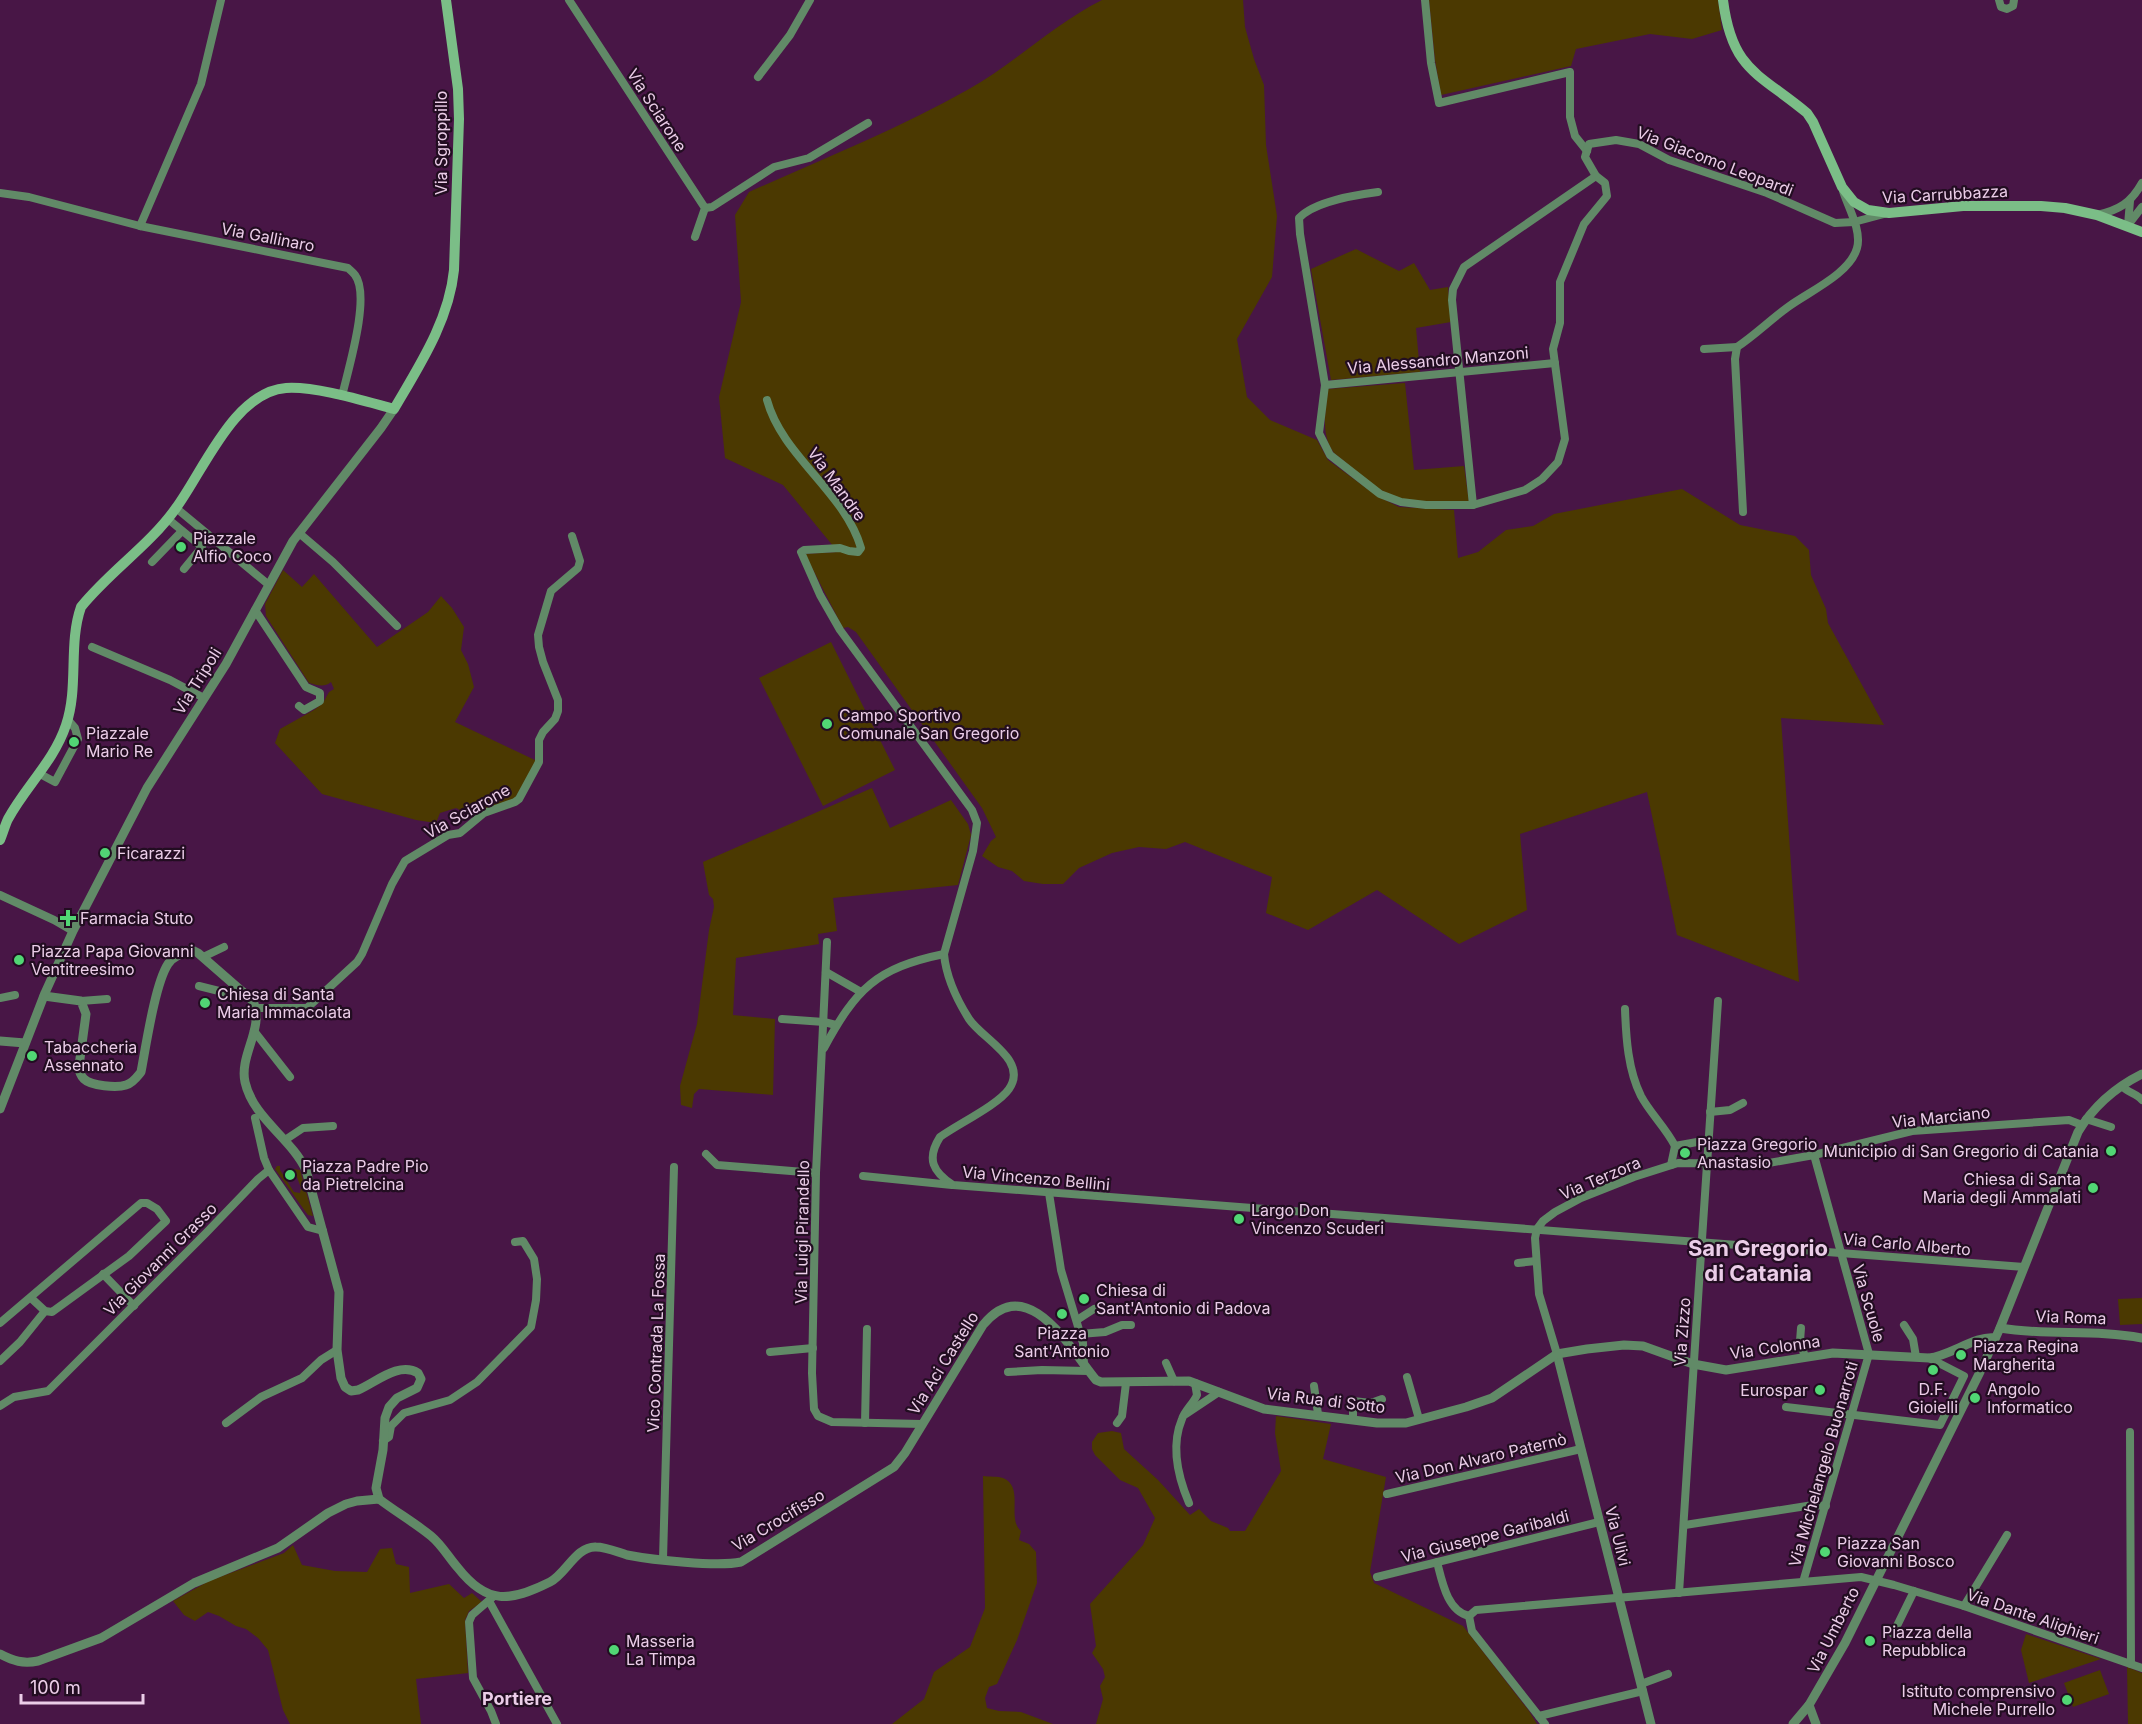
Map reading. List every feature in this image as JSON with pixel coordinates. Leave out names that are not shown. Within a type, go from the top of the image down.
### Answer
[{"type":"main road","name":"Via Sgroppillo","points":[[446,0],[458,89],[459,119],[452,287]]},
{"type":"main road","name":"Via Carrubbazza","points":[[1723,0],[1728,30],[1735,48],[1753,72],[1807,113],[1854,208],[1876,213],[1963,206],[2021,205],[2065,208],[2097,214],[2142,232]]},
{"type":"main road","name":"Via Tripoli","points":[[394,409],[423,360],[452,287]]},
{"type":"main road","points":[[0,840],[8,819],[57,746],[68,720],[73,692],[77,620],[81,607],[144,546],[168,519],[230,425],[254,400],[265,393],[284,388],[342,396],[394,409]]},
{"type":"street","points":[[140,226],[201,84],[221,0]]},
{"type":"street","name":"Via Sciarone","points":[[568,0],[705,208]]},
{"type":"street","points":[[758,77],[790,34],[810,0]]},
{"type":"street","points":[[1378,192],[1359,194],[1308,209],[1299,218],[1299,234],[1324,385],[1319,433],[1330,455],[1380,494],[1401,502],[1426,505],[1473,505],[1525,490],[1542,478],[1558,462],[1565,440],[1553,349],[1560,323],[1560,282],[1584,224],[1607,196],[1605,183],[1596,176],[1585,157],[1587,151],[1575,136],[1570,117],[1570,72],[1439,103],[1431,63],[1425,0]]},
{"type":"street","points":[[1999,0],[2001,7],[2007,9],[2013,6],[2014,0]]},
{"type":"street","points":[[695,237],[705,208],[712,207],[774,167],[809,158],[868,123]]},
{"type":"street","name":"Via Giacomo Leopardi","points":[[1587,151],[1589,144],[1616,140],[1639,144],[1669,160],[1767,192],[1835,223],[1854,222],[1889,213]]},
{"type":"street","points":[[1473,505],[1452,300],[1453,289],[1464,267],[1596,176]]},
{"type":"street","points":[[2097,214],[2122,207],[2130,201],[2142,183]]},
{"type":"street","name":"Via Gallinaro","points":[[0,193],[29,197],[140,226],[348,268],[356,275],[361,309],[342,396]]},
{"type":"street","points":[[2128,225],[2130,201]]},
{"type":"street","points":[[2128,225],[2142,207]]},
{"type":"street","points":[[1704,349],[1737,347],[1787,307],[1836,275],[1847,265],[1854,256],[1858,241],[1854,222],[1859,210],[1854,208],[1835,223]]},
{"type":"street","points":[[1737,347],[1735,358],[1743,512]]},
{"type":"street","name":"Via Alessandro Manzoni","points":[[1324,385],[1555,363]]},
{"type":"street","name":"Via Mandre","points":[[767,400],[770,411],[779,426],[836,501],[860,542],[861,548],[858,552],[840,548],[801,552],[820,595],[840,630],[972,810],[977,823],[967,878],[944,954]]},
{"type":"street","name":"Via Tripoli","points":[[0,1109],[44,996],[73,931],[147,788],[226,664],[299,534],[394,409]]},
{"type":"street","points":[[176,508],[269,585]]},
{"type":"street","points":[[168,519],[202,547],[184,569]]},
{"type":"street","points":[[152,562],[182,531]]},
{"type":"street","points":[[299,534],[333,562],[397,626]]},
{"type":"street","name":"Via Sciarone","points":[[256,1008],[300,1009],[313,1004],[357,962],[392,884],[405,861],[448,835],[460,833],[484,813],[506,807],[519,799],[539,762],[539,740],[555,719],[558,711],[558,700],[541,655],[538,634],[551,591],[578,568],[580,561],[572,536]]},
{"type":"street","points":[[255,610],[306,687],[320,693],[320,701],[309,708],[304,710],[299,706]]},
{"type":"street","points":[[92,647],[170,680],[204,698]]},
{"type":"street","points":[[40,774],[55,782],[78,739],[75,728],[68,720]]},
{"type":"street","points":[[0,895],[73,931]]},
{"type":"street","name":"Via Luigi Pirandello","points":[[827,942],[816,1173],[814,1409],[818,1416],[832,1422],[922,1424]]},
{"type":"street","points":[[203,957],[224,947]]},
{"type":"street","points":[[81,1001],[86,1014],[79,1066],[83,1079],[89,1083],[126,1085],[135,1080],[141,1072],[158,994],[168,964],[173,958],[192,950],[253,1001],[256,1008],[254,1030],[244,1071],[247,1091],[262,1113],[299,1157],[306,1170],[339,1292],[337,1350],[341,1378],[345,1387],[351,1391],[407,1368],[418,1373],[421,1379],[417,1388],[397,1398],[389,1407],[385,1418],[376,1488],[379,1499],[431,1537],[476,1587],[492,1599],[557,1724]]},
{"type":"street","points":[[823,1049],[836,1025],[861,992],[889,971],[904,964],[944,954]]},
{"type":"street","name":"Via Vincenzo Bellini","points":[[944,954],[947,973],[967,1015],[1006,1056],[1014,1073],[1013,1081],[1002,1096],[956,1125],[940,1137],[935,1145],[933,1161],[936,1172],[953,1185],[1537,1229]]},
{"type":"street","points":[[826,972],[861,992]]},
{"type":"street","points":[[199,986],[240,996],[244,992]]},
{"type":"street","points":[[0,998],[5,995],[15,995]]},
{"type":"street","points":[[44,996],[81,1001],[107,999]]},
{"type":"street","name":"Via Zizzo","points":[[1679,1593],[1718,1001]]},
{"type":"street","points":[[1625,1009],[1635,1081],[1642,1096],[1674,1144],[1668,1166]]},
{"type":"street","points":[[782,1019],[836,1025]]},
{"type":"street","points":[[254,1030],[290,1077]]},
{"type":"street","points":[[0,1041],[25,1043]]},
{"type":"street","points":[[2000,1328],[2081,1122],[2113,1092],[2142,1074]]},
{"type":"street","points":[[2122,1086],[2127,1091],[2137,1094],[2142,1100]]},
{"type":"street","points":[[1710,1112],[1730,1110],[1743,1103]]},
{"type":"street","points":[[255,1118],[269,1170],[308,1227],[323,1231]]},
{"type":"street","points":[[2081,1122],[2111,1127]]},
{"type":"street","name":"Via Marciano","points":[[1706,1162],[1763,1164],[1814,1155],[1912,1131],[2081,1122]]},
{"type":"street","points":[[285,1140],[303,1128],[333,1126]]},
{"type":"street","points":[[1674,1144],[1708,1140]]},
{"type":"street","points":[[706,1154],[717,1165],[816,1173]]},
{"type":"street","name":"Via Scuole","points":[[1814,1155],[1869,1354]]},
{"type":"street","name":"Via Terzora","points":[[1537,1229],[1555,1212],[1602,1188],[1678,1163],[1706,1162]]},
{"type":"street","name":"Vico Contrada La Fossa","points":[[663,1559],[674,1167]]},
{"type":"street","name":"Via Giovanni Grasso","points":[[0,1406],[14,1397],[48,1391],[269,1170]]},
{"type":"street","points":[[863,1176],[953,1185]]},
{"type":"street","points":[[1008,1372],[1086,1368],[1077,1320],[1061,1269],[1049,1193]]},
{"type":"street","points":[[0,1323],[141,1203],[147,1203],[157,1209],[166,1221],[129,1256],[52,1312],[45,1311],[30,1298]]},
{"type":"street","points":[[1537,1229],[1535,1238],[1539,1294],[1557,1354]]},
{"type":"street","name":"Via Carlo Alberto","points":[[1537,1229],[2024,1268]]},
{"type":"street","points":[[383,1441],[389,1437],[391,1426],[404,1413],[458,1397],[483,1377],[531,1327],[537,1288],[534,1259],[523,1241],[514,1242]]},
{"type":"street","points":[[1518,1263],[1536,1261]]},
{"type":"street","points":[[103,1274],[134,1306]]},
{"type":"street","name":"Via Aci Castello","points":[[894,1467],[905,1453],[983,1324],[991,1315],[1004,1308],[1012,1306],[1030,1309],[1046,1318],[1086,1368]]},
{"type":"street","points":[[1077,1320],[1094,1309]]},
{"type":"street","points":[[0,1361],[20,1342],[45,1311]]},
{"type":"street","points":[[1080,1334],[1105,1332],[1122,1325],[1131,1325]]},
{"type":"street","points":[[1904,1325],[1913,1339],[1916,1357]]},
{"type":"street","points":[[1800,1328],[1800,1341],[1805,1358]]},
{"type":"street","name":"Via Roma","points":[[2000,1328],[2036,1332],[2115,1334],[2142,1338]]},
{"type":"street","name":"Via Umberto","points":[[1793,1724],[1809,1705],[1845,1643],[2000,1328]]},
{"type":"street","points":[[865,1423],[867,1329]]},
{"type":"street","points":[[1929,1358],[1939,1357],[1984,1338],[1995,1338]]},
{"type":"street","name":"Via Colonna","points":[[1557,1354],[1615,1346],[1643,1346],[1693,1364],[1726,1370],[1833,1353],[1929,1358]]},
{"type":"street","points":[[770,1352],[813,1348]]},
{"type":"street","points":[[226,1423],[261,1397],[303,1378],[321,1360],[337,1350]]},
{"type":"street","name":"Via Rua di Sotto","points":[[1086,1368],[1101,1383],[1174,1381],[1195,1383],[1264,1409],[1377,1423],[1406,1423],[1492,1398],[1557,1354]]},
{"type":"street","name":"Via Ulivi","points":[[1557,1354],[1651,1724]]},
{"type":"street","name":"Via Michelangelo Buonarroti","points":[[1803,1582],[1869,1354]]},
{"type":"street","points":[[1786,1407],[1853,1413],[1940,1425],[1964,1376],[1929,1358]]},
{"type":"street","points":[[1166,1363],[1174,1381]]},
{"type":"street","points":[[1407,1377],[1419,1419]]},
{"type":"street","points":[[1117,1423],[1122,1416],[1126,1383]]},
{"type":"street","points":[[1189,1503],[1182,1486],[1177,1452],[1182,1417],[1197,1395],[1195,1383]]},
{"type":"street","points":[[1314,1386],[1318,1414]]},
{"type":"street","points":[[1182,1417],[1219,1392]]},
{"type":"street","points":[[1353,1419],[1353,1401],[1371,1403],[1382,1399]]},
{"type":"street","points":[[2130,1432],[2131,1664]]},
{"type":"street","name":"Via Don Alvaro Paternò","points":[[1387,1494],[1581,1449]]},
{"type":"street","name":"Via Crocifisso","points":[[492,1599],[509,1596],[551,1582],[558,1578],[586,1549],[597,1547],[628,1555],[663,1559],[741,1562],[894,1467]]},
{"type":"street","points":[[0,1654],[11,1660],[28,1663],[101,1638],[194,1583],[278,1548],[328,1513],[346,1504],[379,1499]]},
{"type":"street","points":[[1685,1525],[1813,1505],[1826,1506]]},
{"type":"street","name":"Via Giuseppe Garibaldi","points":[[1377,1577],[1599,1522]]},
{"type":"street","points":[[1964,1606],[2007,1535]]},
{"type":"street","points":[[1437,1562],[1445,1592],[1461,1614],[1469,1616],[1472,1631],[1545,1724]]},
{"type":"street","name":"Via Dante Alighieri","points":[[1469,1616],[1476,1610],[1861,1577],[1964,1606],[2142,1668]]},
{"type":"street","points":[[1893,1634],[1914,1591]]},
{"type":"street","points":[[492,1599],[472,1615],[469,1622],[471,1668],[476,1687],[492,1711],[496,1724]]},
{"type":"street","points":[[1539,1716],[1642,1688],[1668,1674]]},
{"type":"street","points":[[1809,1705],[1816,1724]]},
{"type":"shaded area","points":[[1102,0],[1243,0],[1245,27],[1264,85],[1266,145],[1277,216],[1272,277],[1237,339],[1247,397],[1270,420],[1317,440],[1328,460],[1377,496],[1399,507],[1454,510],[1458,558],[1478,552],[1506,530],[1533,526],[1554,514],[1682,489],[1740,525],[1795,536],[1809,550],[1811,575],[1826,609],[1828,623],[1884,725],[1781,718],[1799,982],[1677,935],[1647,792],[1520,834],[1527,910],[1459,944],[1377,890],[1308,930],[1266,913],[1272,877],[1185,842],[1166,849],[1139,847],[1112,853],[1079,868],[1063,884],[1024,881],[1012,871],[998,867],[982,856],[996,837],[982,808],[856,632],[848,627],[843,628],[805,554],[838,552],[783,485],[725,458],[719,397],[741,302],[735,215],[749,192],[942,104],[986,79],[1067,20]]},
{"type":"shaded area","points":[[1429,0],[1718,0],[1722,30],[1692,39],[1650,34],[1576,49],[1571,66],[1441,95]]},
{"type":"shaded area","points":[[1356,249],[1399,271],[1414,263],[1430,290],[1448,287],[1451,322],[1416,328],[1420,372],[1331,380],[1311,269]]},
{"type":"shaded area","points":[[1405,383],[1414,470],[1464,466],[1469,502],[1424,503],[1399,499],[1365,478],[1334,453],[1325,430],[1328,389]]},
{"type":"shaded area","points":[[283,570],[302,587],[314,574],[377,647],[428,612],[441,596],[464,627],[461,650],[468,664],[474,687],[455,722],[537,761],[514,800],[471,816],[456,808],[440,813],[436,823],[416,820],[322,794],[275,743],[280,729],[314,710],[334,689],[331,682],[323,685],[309,683],[266,616],[265,604]]},
{"type":"shaded area","name":"Campo Sportivo Comunale San Gregorio","points":[[831,642],[895,770],[823,806],[759,678]]},
{"type":"shaded area","points":[[872,788],[890,828],[951,800],[968,824],[971,835],[958,885],[833,898],[837,931],[818,934],[819,944],[736,958],[733,1015],[775,1019],[773,1095],[699,1089],[694,1094],[692,1108],[681,1105],[680,1086],[697,1024],[714,907],[713,899],[709,895],[703,862]]},
{"type":"shaded area","points":[[280,1166],[280,1170],[294,1192],[300,1193],[301,1188],[294,1169],[300,1170],[313,1216],[308,1215],[305,1211],[275,1169]]},
{"type":"shaded area","points":[[2142,1298],[2142,1324],[2120,1325],[2118,1299]]},
{"type":"shaded area","points":[[1276,1416],[1331,1424],[1323,1459],[1386,1477],[1370,1572],[1374,1583],[1463,1626],[1537,1724],[1096,1724],[1103,1699],[1100,1686],[1105,1677],[1103,1669],[1092,1653],[1096,1646],[1090,1604],[1143,1545],[1155,1518],[1138,1488],[1120,1480],[1095,1455],[1092,1442],[1098,1433],[1112,1431],[1121,1433],[1124,1449],[1158,1480],[1190,1515],[1199,1509],[1211,1521],[1230,1531],[1245,1531],[1281,1471],[1275,1433]]},
{"type":"shaded area","points":[[983,1476],[1003,1478],[1013,1488],[1015,1518],[1021,1531],[1019,1540],[1029,1544],[1036,1552],[1037,1583],[1017,1640],[997,1684],[989,1687],[985,1698],[987,1708],[1021,1712],[1053,1724],[892,1724],[924,1699],[934,1672],[970,1647],[985,1608]]},
{"type":"shaded area","points":[[293,1545],[302,1565],[335,1571],[367,1572],[380,1549],[392,1548],[396,1564],[409,1567],[410,1593],[449,1584],[464,1598],[472,1593],[482,1602],[469,1611],[465,1620],[468,1673],[416,1679],[421,1724],[290,1724],[283,1710],[268,1650],[258,1638],[246,1629],[208,1612],[195,1621],[184,1615],[173,1601],[209,1581],[284,1553]]},
{"type":"shaded area","points":[[2026,1634],[2101,1659],[2029,1683],[2021,1650]]},
{"type":"shaded area","points":[[2127,1667],[2142,1673],[2142,1724],[2128,1724]]},
{"type":"shaded area","points":[[2100,1670],[2109,1694],[2073,1707],[2064,1683]]},
{"type":"place","name":"Piazzale Alfio Coco","points":[[181,547]]},
{"type":"place","name":"Campo Sportivo Comunale San Gregorio","points":[[827,724]]},
{"type":"place","name":"Piazzale Mario Re","points":[[74,742]]},
{"type":"place","name":"Ficarazzi","points":[[105,853]]},
{"type":"place","name":"Farmacia Stuto","points":[[68,918]]},
{"type":"place","name":"Piazza Papa Giovanni Ventitreesimo","points":[[19,960]]},
{"type":"place","name":"Chiesa di Santa Maria Immacolata","points":[[205,1003]]},
{"type":"place","name":"Tabaccheria Assennato","points":[[32,1056]]},
{"type":"place","name":"Municipio di San Gregorio di Catania","points":[[2111,1151]]},
{"type":"place","name":"Piazza Gregorio Anastasio","points":[[1685,1153]]},
{"type":"place","name":"Piazza Padre Pio da Pietrelcina","points":[[290,1175]]},
{"type":"place","name":"Chiesa di Santa Maria degli Ammalati","points":[[2093,1188]]},
{"type":"place","name":"Largo Don Vincenzo Scuderi","points":[[1239,1219]]},
{"type":"place","name":"Chiesa di Sant'Antonio di Padova","points":[[1084,1299]]},
{"type":"place","name":"Piazza Sant'Antonio","points":[[1062,1314]]},
{"type":"place","name":"Piazza Regina Margherita","points":[[1961,1355]]},
{"type":"place","name":"D.F. Gioielli","points":[[1933,1370]]},
{"type":"place","name":"Eurospar","points":[[1820,1390]]},
{"type":"place","name":"Angolo Informatico","points":[[1975,1398]]},
{"type":"place","name":"Piazza San Giovanni Bosco","points":[[1825,1552]]},
{"type":"place","name":"Piazza della Repubblica","points":[[1870,1641]]},
{"type":"place","name":"Masseria La Timpa","points":[[614,1650]]},
{"type":"place","name":"Istituto comprensivo Michele Purrello","points":[[2067,1700]]},
{"type":"district","name":"San Gregorio di Catania","points":[[1758,1260]]},
{"type":"district","name":"Portiere","points":[[517,1699]]}]
